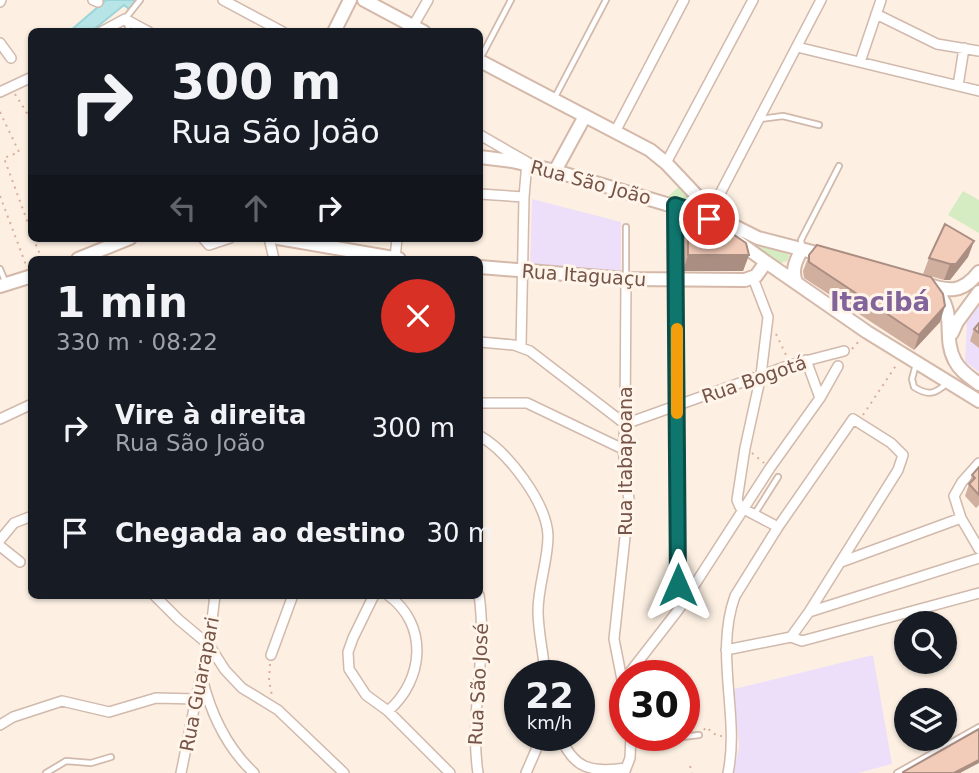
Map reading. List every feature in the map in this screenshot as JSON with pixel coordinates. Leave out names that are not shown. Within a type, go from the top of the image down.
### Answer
[{"type":"main road","points":[[336,28],[350,0]]},
{"type":"main road","points":[[363,0],[379,4],[417,28]]},
{"type":"main road","points":[[483,62],[650,150],[666,163],[706,212],[771,266],[916,363],[979,401]]},
{"type":"main road","points":[[555,171],[584,116]]},
{"type":"main road","name":"Rua São João","points":[[483,157],[527,164],[706,212]]},
{"type":"main road","points":[[706,212],[758,238],[839,259]]},
{"type":"main road","points":[[85,256],[120,242]]},
{"type":"main road","points":[[300,242],[379,256]]},
{"type":"main road","points":[[753,278],[771,266],[790,261],[797,247]]},
{"type":"main road","points":[[796,282],[794,276],[797,247]]},
{"type":"main road","name":"Rua Itaguaçu","points":[[483,267],[626,279],[753,278]]},
{"type":"main road","points":[[913,279],[930,286],[958,289],[970,283],[979,272]]},
{"type":"main road","points":[[3,285],[28,277]]},
{"type":"main road","points":[[930,286],[948,308],[950,340],[956,362],[979,384]]},
{"type":"main road","points":[[950,340],[957,322],[979,292]]},
{"type":"street","points":[[223,0],[276,28]]},
{"type":"street","points":[[419,28],[428,0]]},
{"type":"street","points":[[615,132],[684,0]]},
{"type":"street","points":[[666,163],[753,0]]},
{"type":"street","points":[[706,212],[759,119],[821,0]]},
{"type":"street","points":[[860,62],[881,0]]},
{"type":"street","points":[[876,14],[930,41],[979,51]]},
{"type":"street","points":[[108,28],[125,19],[142,28]]},
{"type":"street","points":[[0,43],[11,58]]},
{"type":"street","points":[[797,47],[979,91]]},
{"type":"street","points":[[958,86],[964,48]]},
{"type":"street","points":[[0,92],[28,79]]},
{"type":"street","points":[[483,137],[517,154],[526,160],[527,164],[521,347]]},
{"type":"street","points":[[483,194],[524,197]]},
{"type":"street","points":[[675,205],[679,609]]},
{"type":"street","points":[[753,278],[768,317],[761,375],[737,504],[778,527]]},
{"type":"street","name":"Rua Itabapoana","points":[[620,660],[614,639],[629,500],[623,449],[626,279]]},
{"type":"street","points":[[483,342],[521,347],[530,351],[625,424]]},
{"type":"street","name":"Rua Bogotá","points":[[625,424],[790,365],[844,351]]},
{"type":"street","points":[[806,360],[820,398]]},
{"type":"street","points":[[639,660],[679,609],[743,509],[820,398],[838,366]]},
{"type":"street","points":[[483,403],[527,403],[623,449]]},
{"type":"street","points":[[0,419],[28,406]]},
{"type":"street","points":[[728,773],[730,736],[726,650],[729,615],[735,596],[778,527],[853,419],[891,443],[903,455],[898,470],[791,637]]},
{"type":"street","points":[[483,438],[512,465],[525,482],[544,517],[547,543],[538,610],[543,660]]},
{"type":"street","points":[[979,463],[954,496],[961,518],[979,549]]},
{"type":"street","points":[[0,540],[14,523],[28,518]]},
{"type":"street","points":[[841,562],[961,518]]},
{"type":"street","points":[[0,546],[20,562]]},
{"type":"street","points":[[809,612],[979,558]]},
{"type":"street","points":[[726,650],[791,637],[802,641],[979,593]]},
{"type":"street","points":[[158,599],[209,645],[226,670],[243,688],[278,710],[344,773]]},
{"type":"street","name":"Rua Guarapari","points":[[181,773],[209,645],[215,599]]},
{"type":"street","points":[[271,654],[292,599]]},
{"type":"street","points":[[372,599],[353,638],[348,661],[352,677],[376,704],[388,711],[450,773]]},
{"type":"street","points":[[388,711],[409,686],[418,646],[408,616],[392,599]]},
{"type":"street","name":"Rua São José","points":[[478,773],[474,750],[482,640],[479,599]]},
{"type":"street","points":[[201,674],[218,726],[243,763],[254,773]]},
{"type":"street","points":[[1,722],[62,701],[109,712],[156,698],[196,699]]},
{"type":"street","points":[[526,773],[536,751]]},
{"type":"street","points":[[568,751],[572,760],[586,769],[603,772],[625,770],[629,751]]},
{"type":"lane","points":[[128,28],[125,19],[141,0]]},
{"type":"lane","points":[[554,100],[606,0]]},
{"type":"lane","points":[[483,54],[511,1]]},
{"type":"lane","points":[[759,119],[783,116],[819,125]]},
{"type":"lane","points":[[797,247],[839,166]]},
{"type":"lane","name":"Rua Itabapoana","points":[[626,227],[626,279]]},
{"type":"lane","points":[[0,269],[3,285]]},
{"type":"lane","points":[[916,363],[912,379],[914,387],[928,394],[936,393],[948,383]]},
{"type":"lane","points":[[754,515],[778,477]]},
{"type":"lane","points":[[897,773],[979,727]]},
{"type":"lane","points":[[46,773],[66,761],[91,762],[111,757]]},
{"type":"path","points":[[10,87],[28,115]]},
{"type":"path","points":[[0,112],[19,152],[4,158],[28,225]]},
{"type":"path","points":[[0,196],[28,268]]},
{"type":"path","points":[[768,317],[790,365]]},
{"type":"path","points":[[863,415],[898,362]]},
{"type":"path","points":[[750,452],[766,465]]},
{"type":"path","points":[[271,654],[270,687],[278,710]]},
{"type":"path","points":[[700,734],[706,727],[717,736],[730,736]]},
{"type":"path","points":[[690,766],[692,773]]},
{"type":"shaded area","points":[[532,199],[621,222],[621,272],[530,266]]},
{"type":"shaded area","points":[[979,304],[979,372],[965,362],[967,320]]},
{"type":"shaded area","points":[[873,655],[892,764],[858,773],[734,773],[739,746],[734,689]]},
{"type":"green space","points":[[682,184],[715,218],[748,241],[787,251],[787,261],[778,264],[703,210],[666,198]]},
{"type":"green space","points":[[963,191],[979,200],[979,233],[948,215]]},
{"type":"water","points":[[106,0],[136,0],[129,9],[124,5],[96,28],[74,28]]},
{"type":"building","points":[[688,224],[710,224],[709,228],[724,228],[746,243],[749,255],[688,255]]},
{"type":"building","points":[[945,224],[974,241],[956,264],[929,258]]},
{"type":"building","points":[[817,245],[931,277],[943,294],[945,306],[919,335],[809,262],[809,255]]},
{"type":"building","points":[[979,467],[979,495],[969,484],[975,478],[972,475]]},
{"type":"building","points":[[979,729],[979,760],[954,773],[903,773],[940,751],[957,751],[957,741]]},
{"type":"slow traffic","points":[[677,329],[677,413]]},
{"type":"district","name":"Itacibá","points":[[880,302]]},
{"type":"route","points":[[678,585],[675,205],[709,219]]}]
